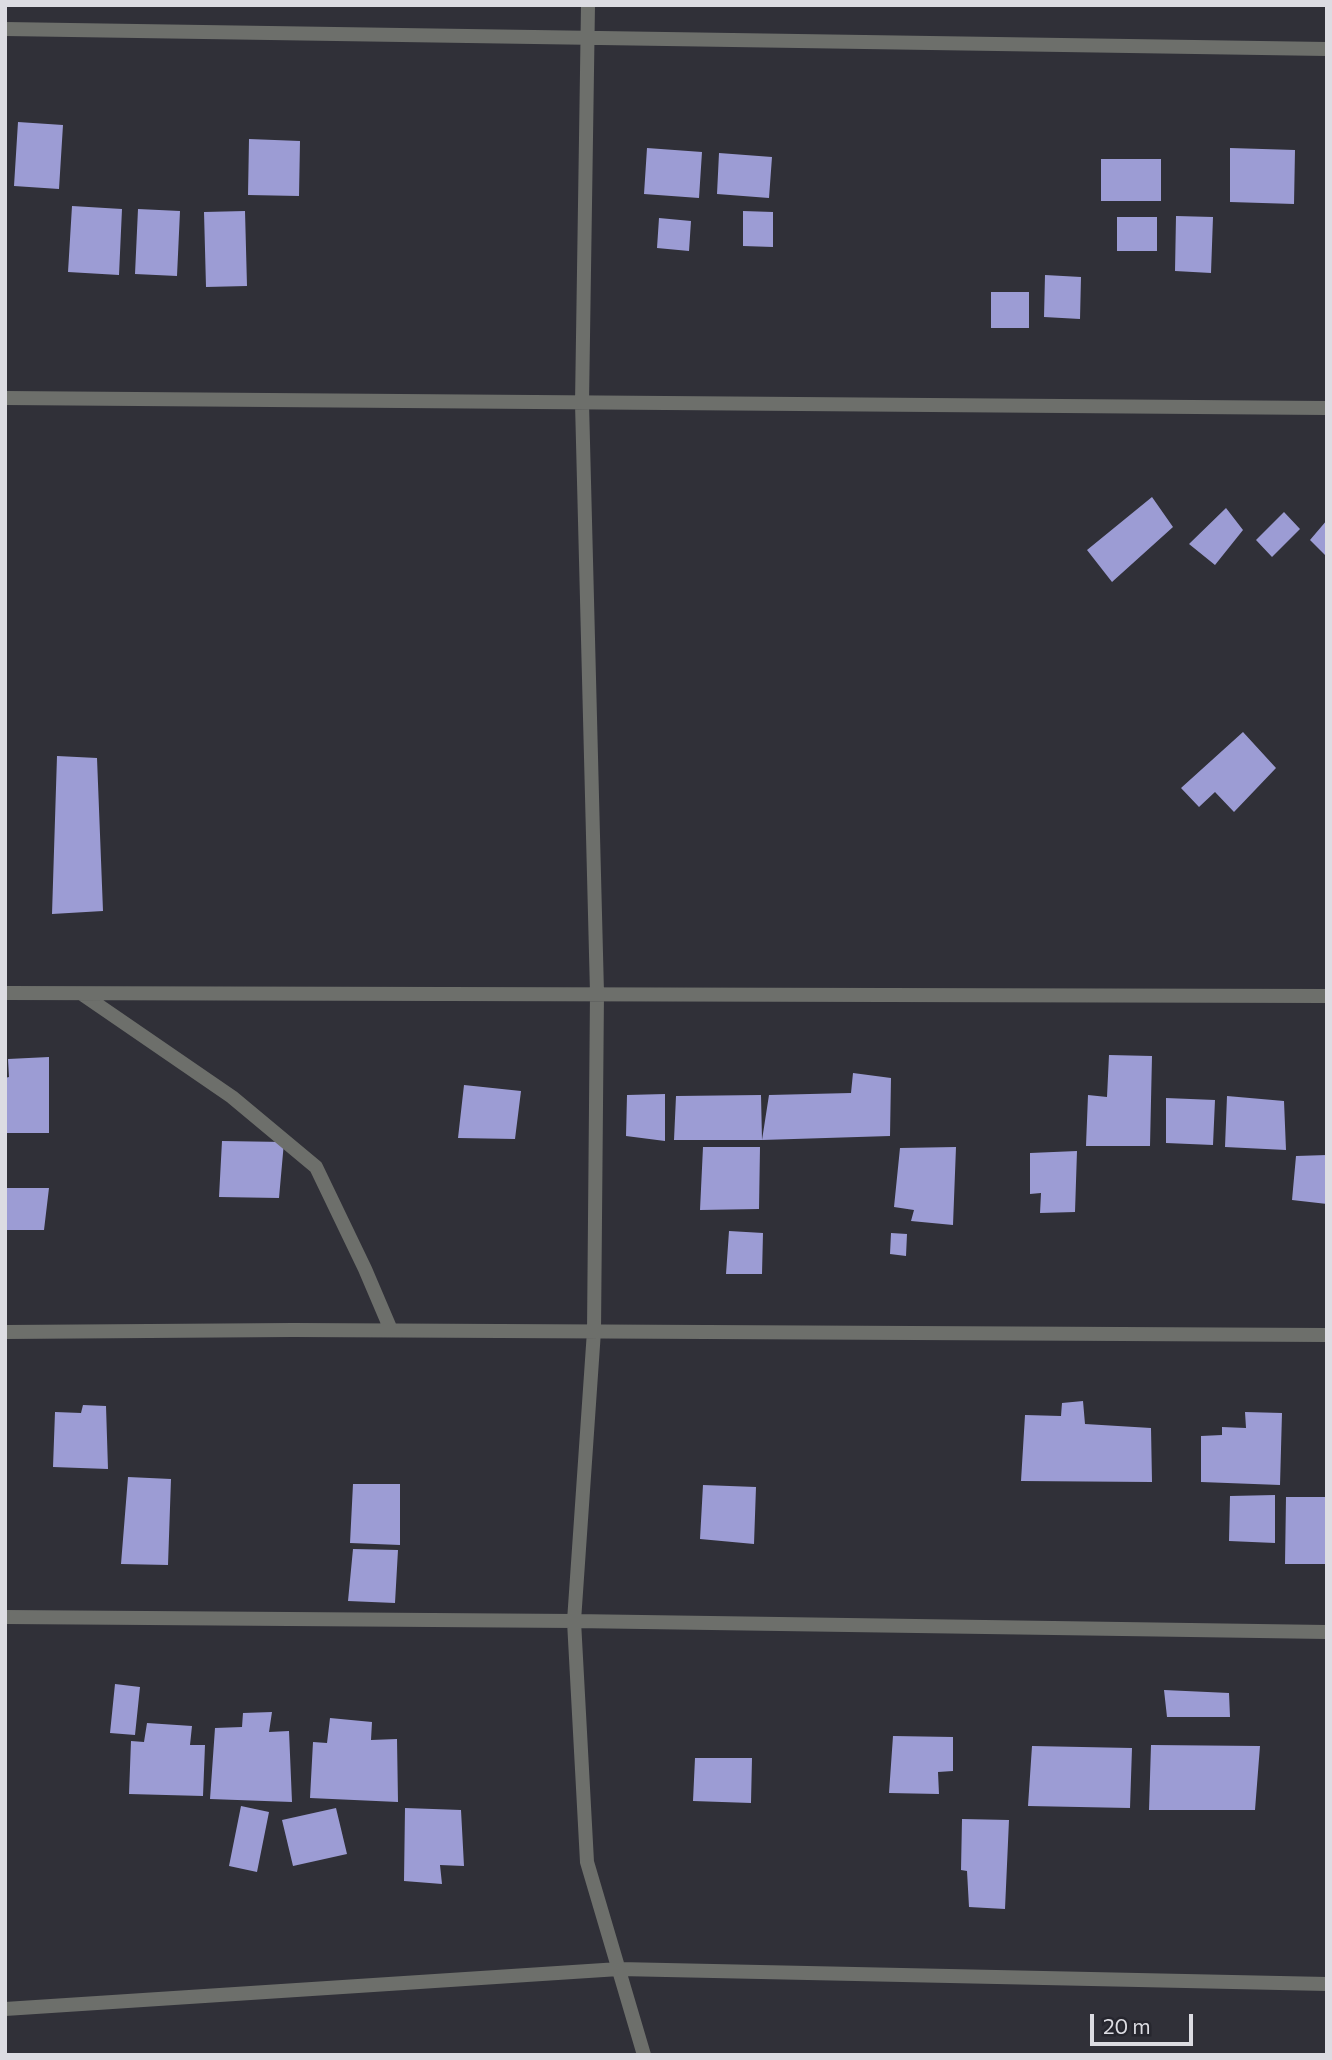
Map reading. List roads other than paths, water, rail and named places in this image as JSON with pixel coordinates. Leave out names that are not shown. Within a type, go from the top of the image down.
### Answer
[{"type":"street","points":[[588,5],[582,402],[597,993],[594,1331],[574,1621],[587,1862],[645,2055]]},
{"type":"street","points":[[5,29],[1327,49]]},
{"type":"street","points":[[5,398],[1327,408]]},
{"type":"street","points":[[5,993],[1327,996]]},
{"type":"street","points":[[82,993],[232,1097],[316,1167],[365,1269],[391,1331]]},
{"type":"street","points":[[5,1332],[594,1331],[1327,1335]]},
{"type":"street","points":[[5,1617],[574,1621],[1327,1632]]},
{"type":"street","points":[[5,2009],[619,1969],[1327,1984]]}]
